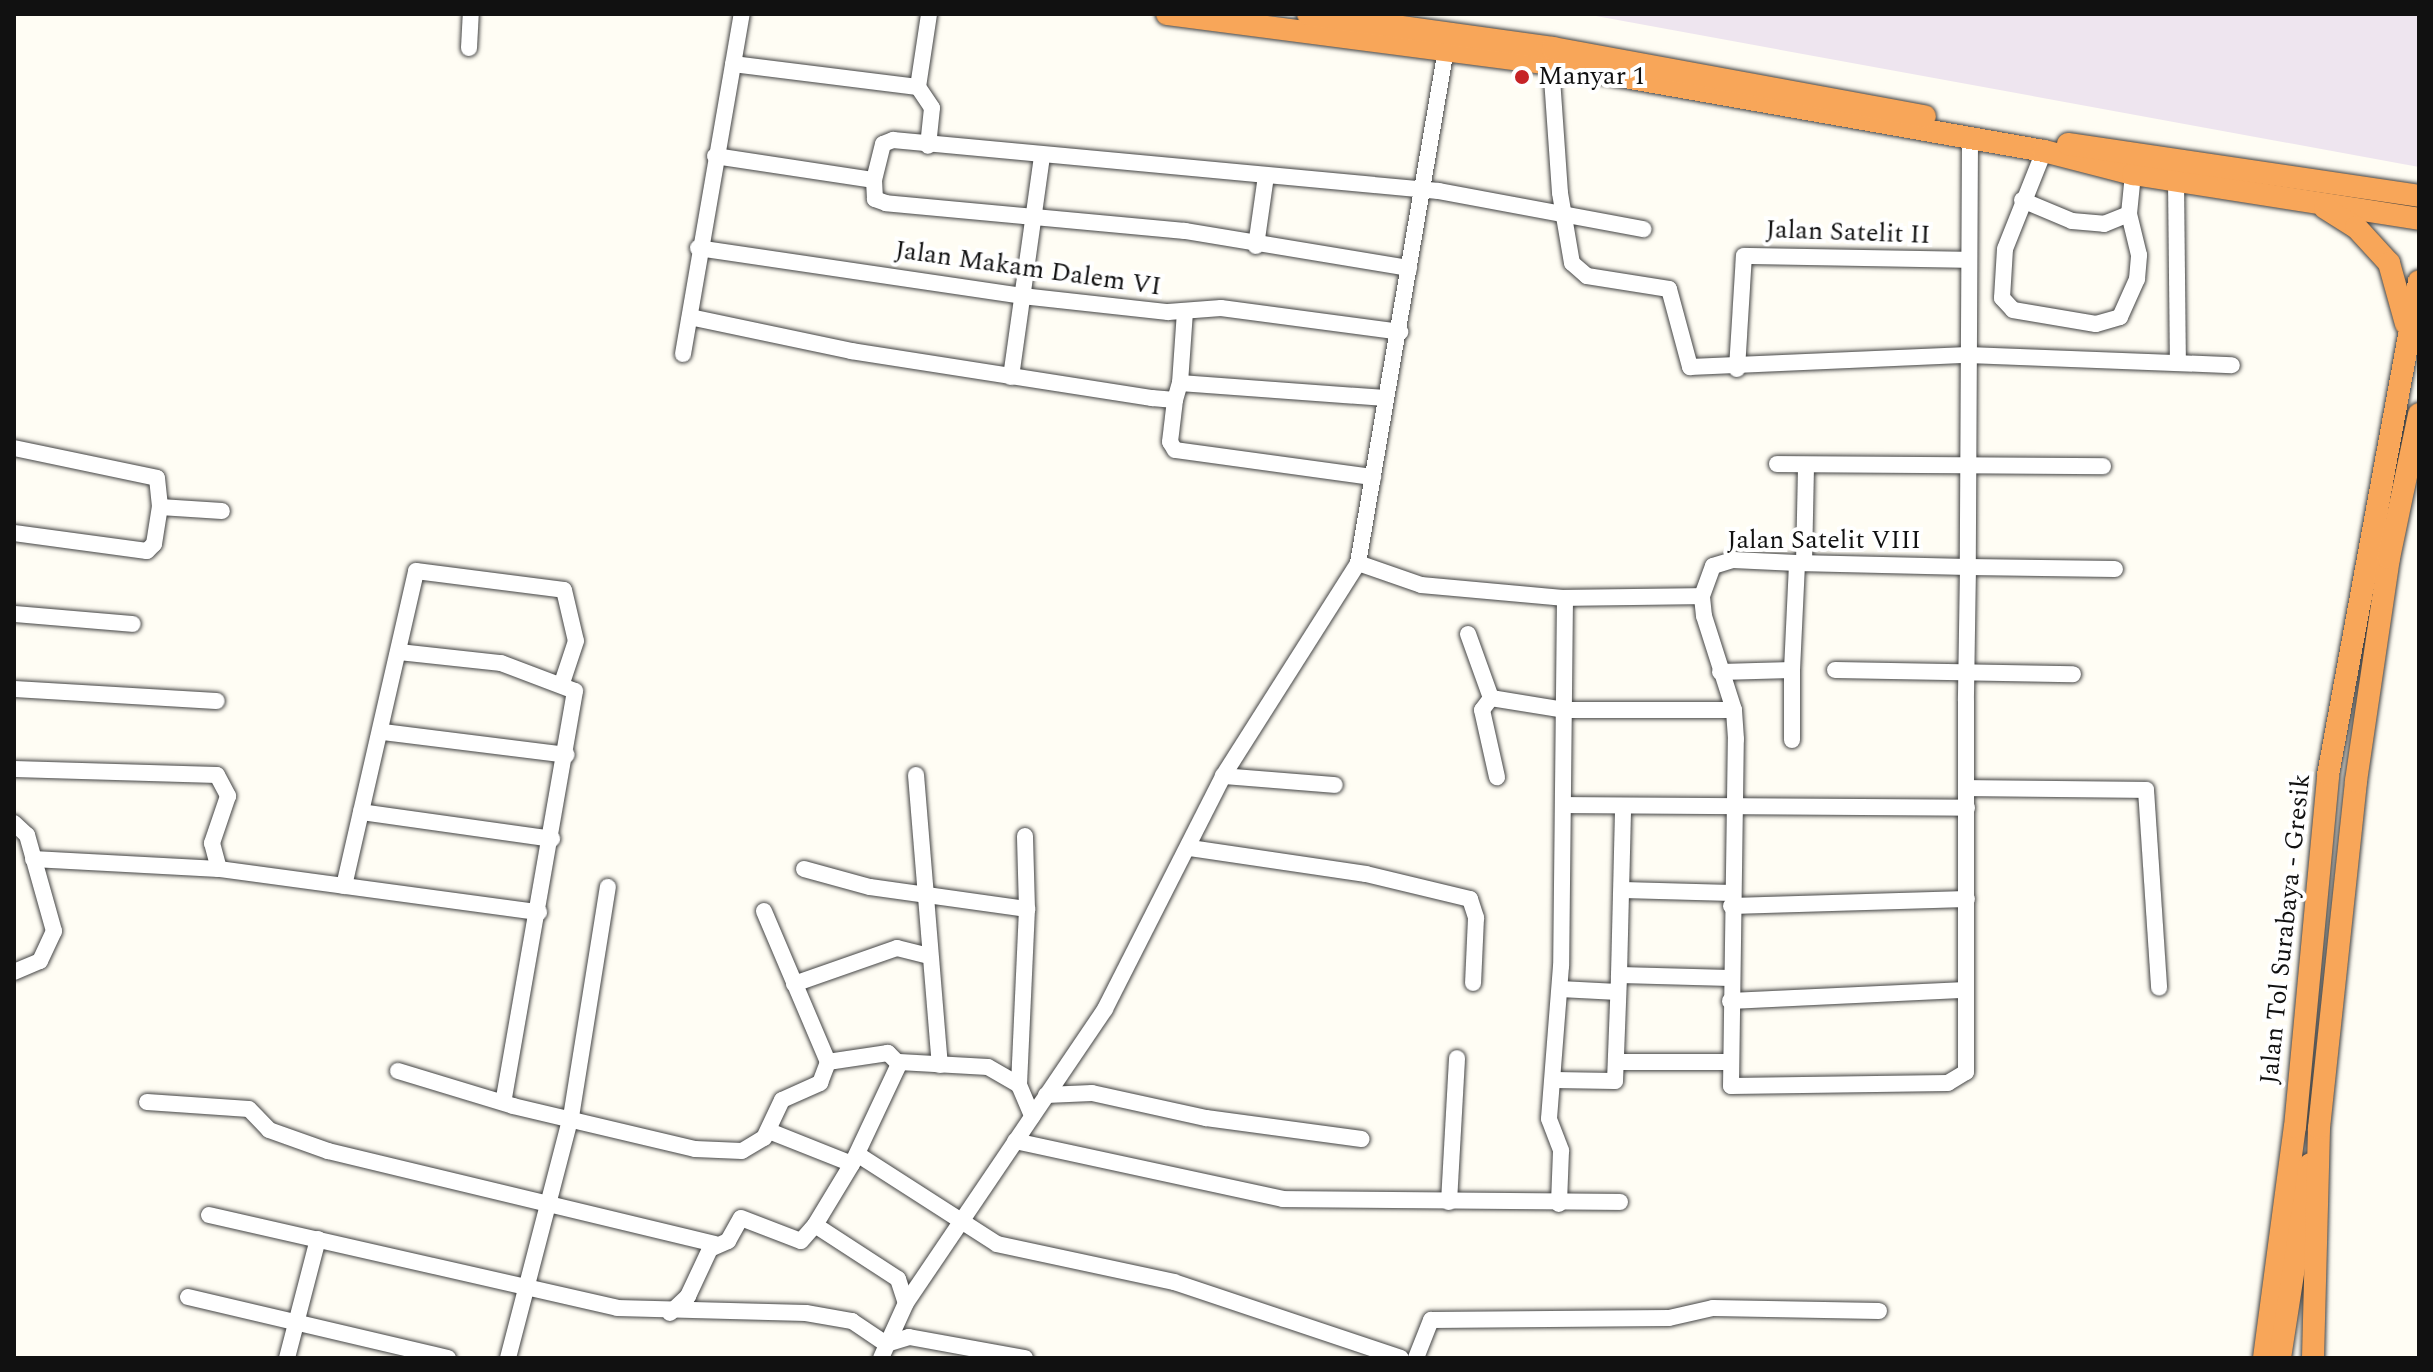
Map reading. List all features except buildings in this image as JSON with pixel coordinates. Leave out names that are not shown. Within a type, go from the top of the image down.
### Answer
[{"type":"highway","points":[[1167,14],[1551,64],[2044,151],[2133,174],[2309,199],[2419,219]]},
{"type":"highway","points":[[1308,14],[1398,20],[1938,118],[1970,131],[2419,196]]},
{"type":"highway","points":[[2309,199],[2356,227],[2389,263],[2407,341]]},
{"type":"highway","points":[[2407,341],[2419,281]]},
{"type":"highway","name":"Jalan Tol Surabaya - Gresik","points":[[2264,1358],[2295,1127],[2328,775],[2374,507],[2407,341]]},
{"type":"highway","name":"Jalan Tol Surabaya - Gresik","points":[[2313,1358],[2319,1128],[2356,781],[2389,558],[2419,414]]},
{"type":"highway","name":"Jalan Tol Surabaya - Gresik","points":[[2280,1358],[2301,1202],[2319,1128]]},
{"type":"street","points":[[469,48],[471,14]]},
{"type":"street","points":[[683,354],[698,248],[742,14]]},
{"type":"street","points":[[928,146],[932,108],[918,87],[929,14]]},
{"type":"street","points":[[883,1351],[906,1303],[957,1224],[1105,1009],[1190,848],[1223,776],[1358,563],[1385,398],[1400,332],[1446,49]]},
{"type":"street","points":[[733,64],[918,87]]},
{"type":"street","points":[[1551,64],[1564,216],[1576,269],[1669,289],[1686,364],[1737,369],[1968,355],[2178,360],[2232,365]]},
{"type":"street","points":[[1358,563],[1421,585],[1565,598],[1702,596],[1720,672],[1734,710],[1729,1084],[1741,1088],[1958,1081],[1967,1063],[1970,140]]},
{"type":"street","points":[[1409,268],[1144,226],[1032,219],[877,201],[874,180],[885,142],[1421,191],[1643,229]]},
{"type":"street","points":[[2044,151],[2005,249],[2002,298],[2013,310],[2051,319],[2096,324],[2120,317],[2138,267],[2129,214],[2133,174]]},
{"type":"street","points":[[715,156],[874,180]]},
{"type":"street","points":[[1011,377],[1042,157]]},
{"type":"street","points":[[1256,246],[1266,176]]},
{"type":"street","points":[[2176,180],[2178,360]]},
{"type":"street","points":[[2022,200],[2072,221],[2104,224],[2129,214]]},
{"type":"street","name":"Jalan Makam Dalem VI","points":[[698,248],[1022,296],[1185,311],[1221,308],[1400,332]]},
{"type":"street","name":"Jalan Satelit II","points":[[1737,369],[1744,256],[1969,260]]},
{"type":"street","points":[[1185,311],[1180,383],[1170,442],[1175,450],[1373,477]]},
{"type":"street","points":[[690,317],[1011,377],[1175,400]]},
{"type":"street","points":[[1180,383],[1385,398]]},
{"type":"street","points":[[14,448],[157,478],[160,507],[154,544],[147,551],[14,533]]},
{"type":"street","points":[[1777,464],[2103,466]]},
{"type":"street","points":[[1792,740],[1792,670],[1806,465]]},
{"type":"street","points":[[160,507],[222,511]]},
{"type":"street","name":"Jalan Satelit VIII","points":[[1702,596],[1706,578],[1720,562],[2115,569]]},
{"type":"street","points":[[344,886],[383,732],[419,569],[561,588],[576,641],[562,683]]},
{"type":"street","points":[[1559,1204],[1562,1155],[1549,1119],[1560,989],[1565,598]]},
{"type":"street","points":[[14,614],[133,624]]},
{"type":"street","points":[[1468,634],[1491,698]]},
{"type":"street","points":[[399,652],[501,663],[574,689],[576,702],[567,755],[503,1102]]},
{"type":"street","points":[[1720,672],[1792,670]]},
{"type":"street","points":[[1835,670],[2073,674]]},
{"type":"street","points":[[14,689],[217,701]]},
{"type":"street","points":[[1491,698],[1564,710],[1734,710]]},
{"type":"street","points":[[1491,698],[1482,710],[1497,777]]},
{"type":"street","points":[[383,732],[567,755]]},
{"type":"street","points":[[14,769],[217,775],[228,796],[212,843],[219,869]]},
{"type":"street","points":[[916,775],[923,896],[940,1065]]},
{"type":"street","points":[[1223,776],[1335,785]]},
{"type":"street","points":[[1967,788],[2146,790],[2159,988]]},
{"type":"street","points":[[1564,805],[1734,809],[1967,808]]},
{"type":"street","points":[[1554,1080],[1608,1085],[1615,1081],[1623,890],[1623,806]]},
{"type":"street","points":[[361,812],[552,839]]},
{"type":"street","points":[[14,823],[25,830],[53,938],[35,966],[14,972]]},
{"type":"street","points":[[1025,836],[1027,909],[1019,1085],[1032,1116]]},
{"type":"street","points":[[1190,848],[1366,874],[1470,899],[1476,918],[1473,983]]},
{"type":"street","points":[[33,859],[219,869],[539,912]]},
{"type":"street","points":[[804,869],[923,896],[1027,909]]},
{"type":"street","points":[[508,1358],[551,1205],[571,1117],[608,887]]},
{"type":"street","points":[[1623,890],[1732,899],[1967,899]]},
{"type":"street","points":[[398,1071],[503,1102],[732,1155],[769,1131],[782,1100],[820,1083],[828,1062],[764,911]]},
{"type":"street","points":[[794,984],[897,948],[930,956]]},
{"type":"street","points":[[1560,989],[1731,978]]},
{"type":"street","points":[[1730,1001],[1966,990]]},
{"type":"street","points":[[828,1062],[888,1053],[899,1062],[977,1064],[1019,1085]]},
{"type":"street","points":[[1449,1202],[1457,1058]]},
{"type":"street","points":[[147,1102],[249,1109],[269,1130],[305,1144],[715,1244],[728,1241],[739,1218],[801,1241],[815,1225],[854,1159],[899,1062]]},
{"type":"street","points":[[1616,1062],[1728,1062]]},
{"type":"street","points":[[1046,1095],[1092,1093],[1206,1118],[1362,1139]]},
{"type":"street","points":[[769,1131],[854,1159],[957,1224],[1006,1247],[1174,1282],[1401,1358]]},
{"type":"street","points":[[1015,1141],[1283,1199],[1559,1204],[1620,1202]]},
{"type":"street","points":[[209,1215],[528,1288],[670,1313],[806,1313],[852,1321],[883,1351]]},
{"type":"street","points":[[815,1225],[898,1279],[906,1303]]},
{"type":"street","points":[[287,1358],[318,1239]]},
{"type":"street","points":[[670,1313],[688,1296],[715,1244]]},
{"type":"street","points":[[188,1297],[448,1358]]},
{"type":"street","points":[[1416,1358],[1431,1320],[1669,1318],[1713,1308],[1879,1311]]},
{"type":"street","points":[[883,1351],[909,1337],[1025,1358]]},
{"type":"shaded area","points":[[1596,14],[2419,14],[2419,167],[1596,16]]},
{"type":"place","name":"Manyar 1","points":[[1522,77]]}]
